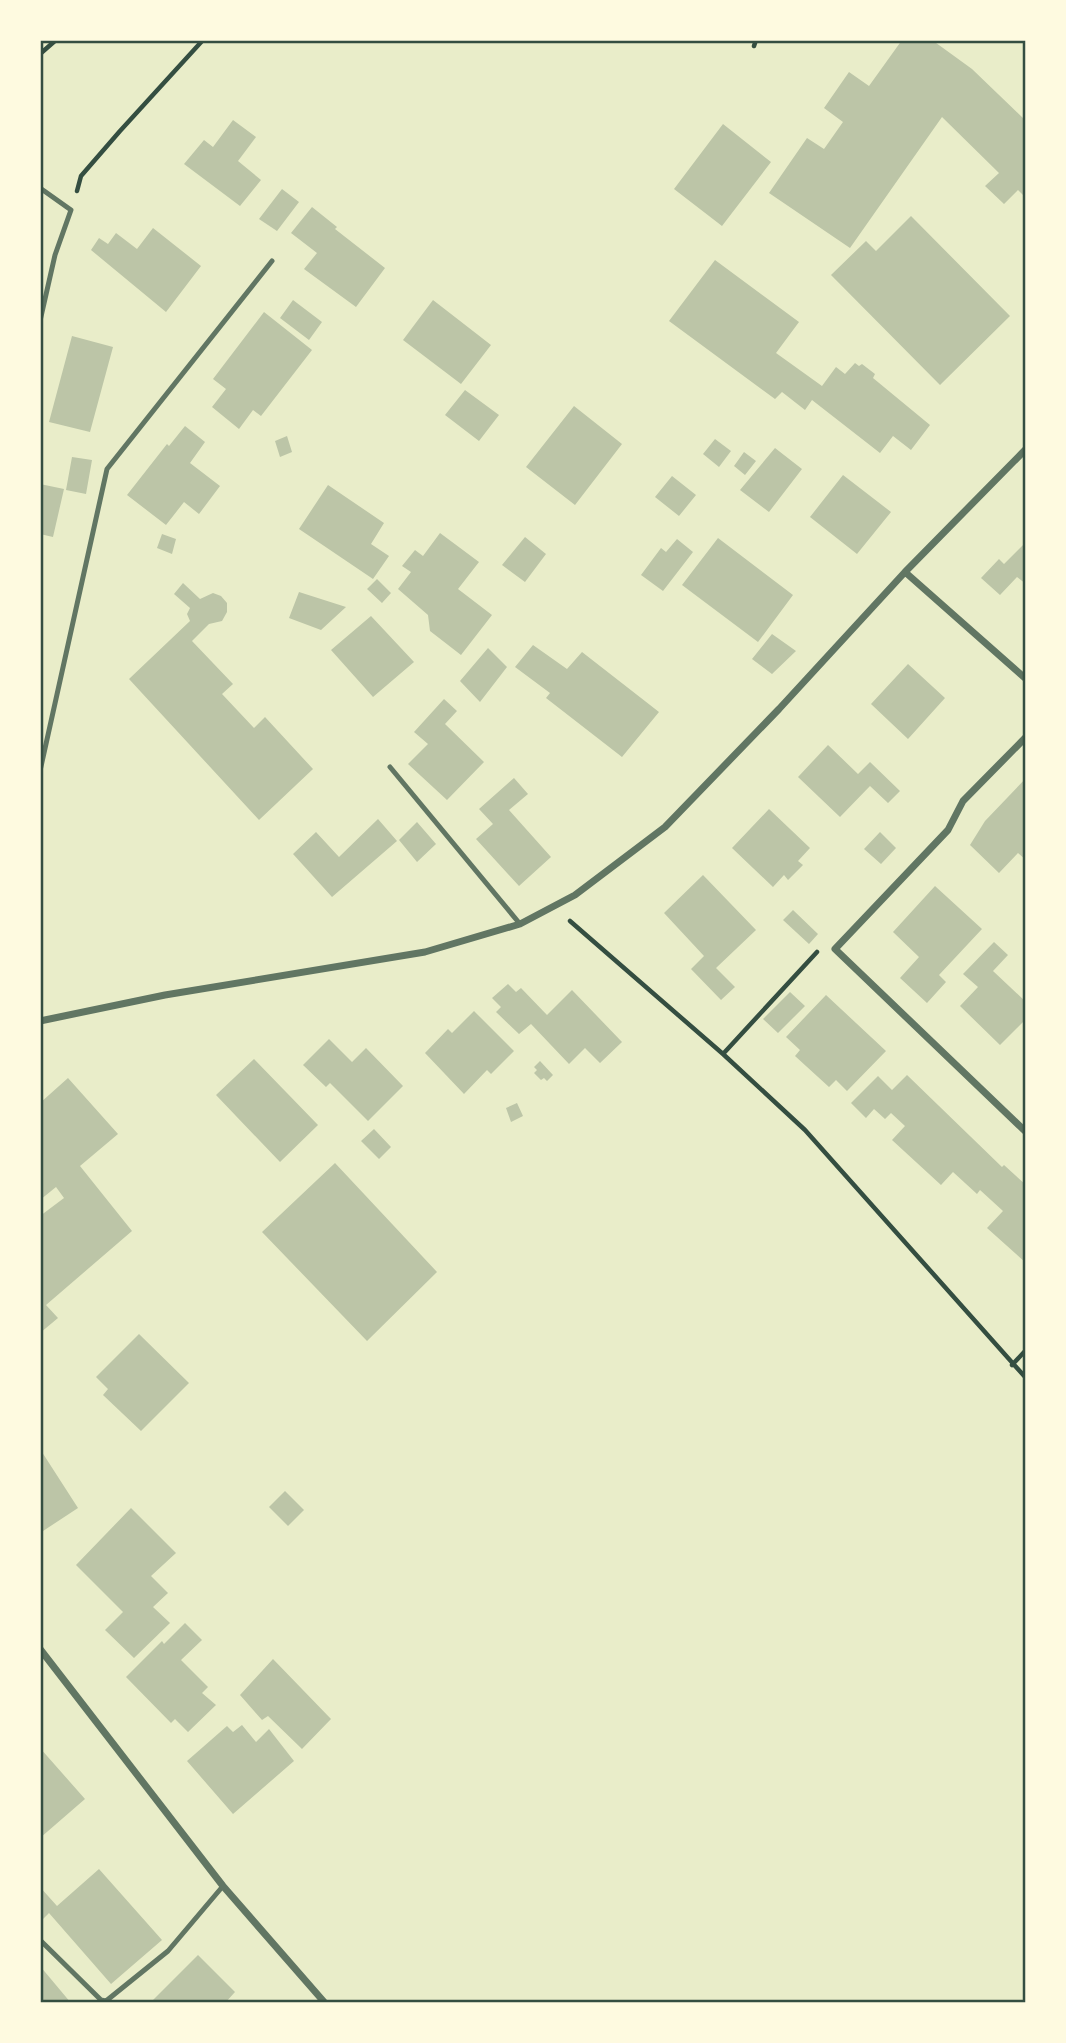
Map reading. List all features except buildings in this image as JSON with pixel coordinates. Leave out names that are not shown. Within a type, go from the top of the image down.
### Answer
[{"type":"street","points":[[40,1021],[165,995],[425,952],[520,924],[575,895],[665,827],[779,709],[905,572],[1026,449]]},
{"type":"street","points":[[905,572],[1026,679]]},
{"type":"street","points":[[1026,737],[963,801],[948,830],[835,949],[1026,1132]]},
{"type":"street","points":[[40,1649],[223,1886],[325,2003]]},
{"type":"lane","points":[[40,188],[71,210],[55,255],[40,321]]},
{"type":"lane","points":[[40,771],[107,470],[272,261]]},
{"type":"lane","points":[[390,767],[520,924]]},
{"type":"lane","points":[[40,1940],[101,2000],[106,2001],[167,1951],[223,1886]]},
{"type":"path","points":[[40,54],[56,40]]},
{"type":"path","points":[[71,210],[81,176],[203,40]]},
{"type":"path","points":[[553,907],[723,1054],[805,1130],[1026,1378]]},
{"type":"path","points":[[723,1054],[817,953],[835,949]]},
{"type":"path","points":[[1012,1365],[1026,1350]]}]
